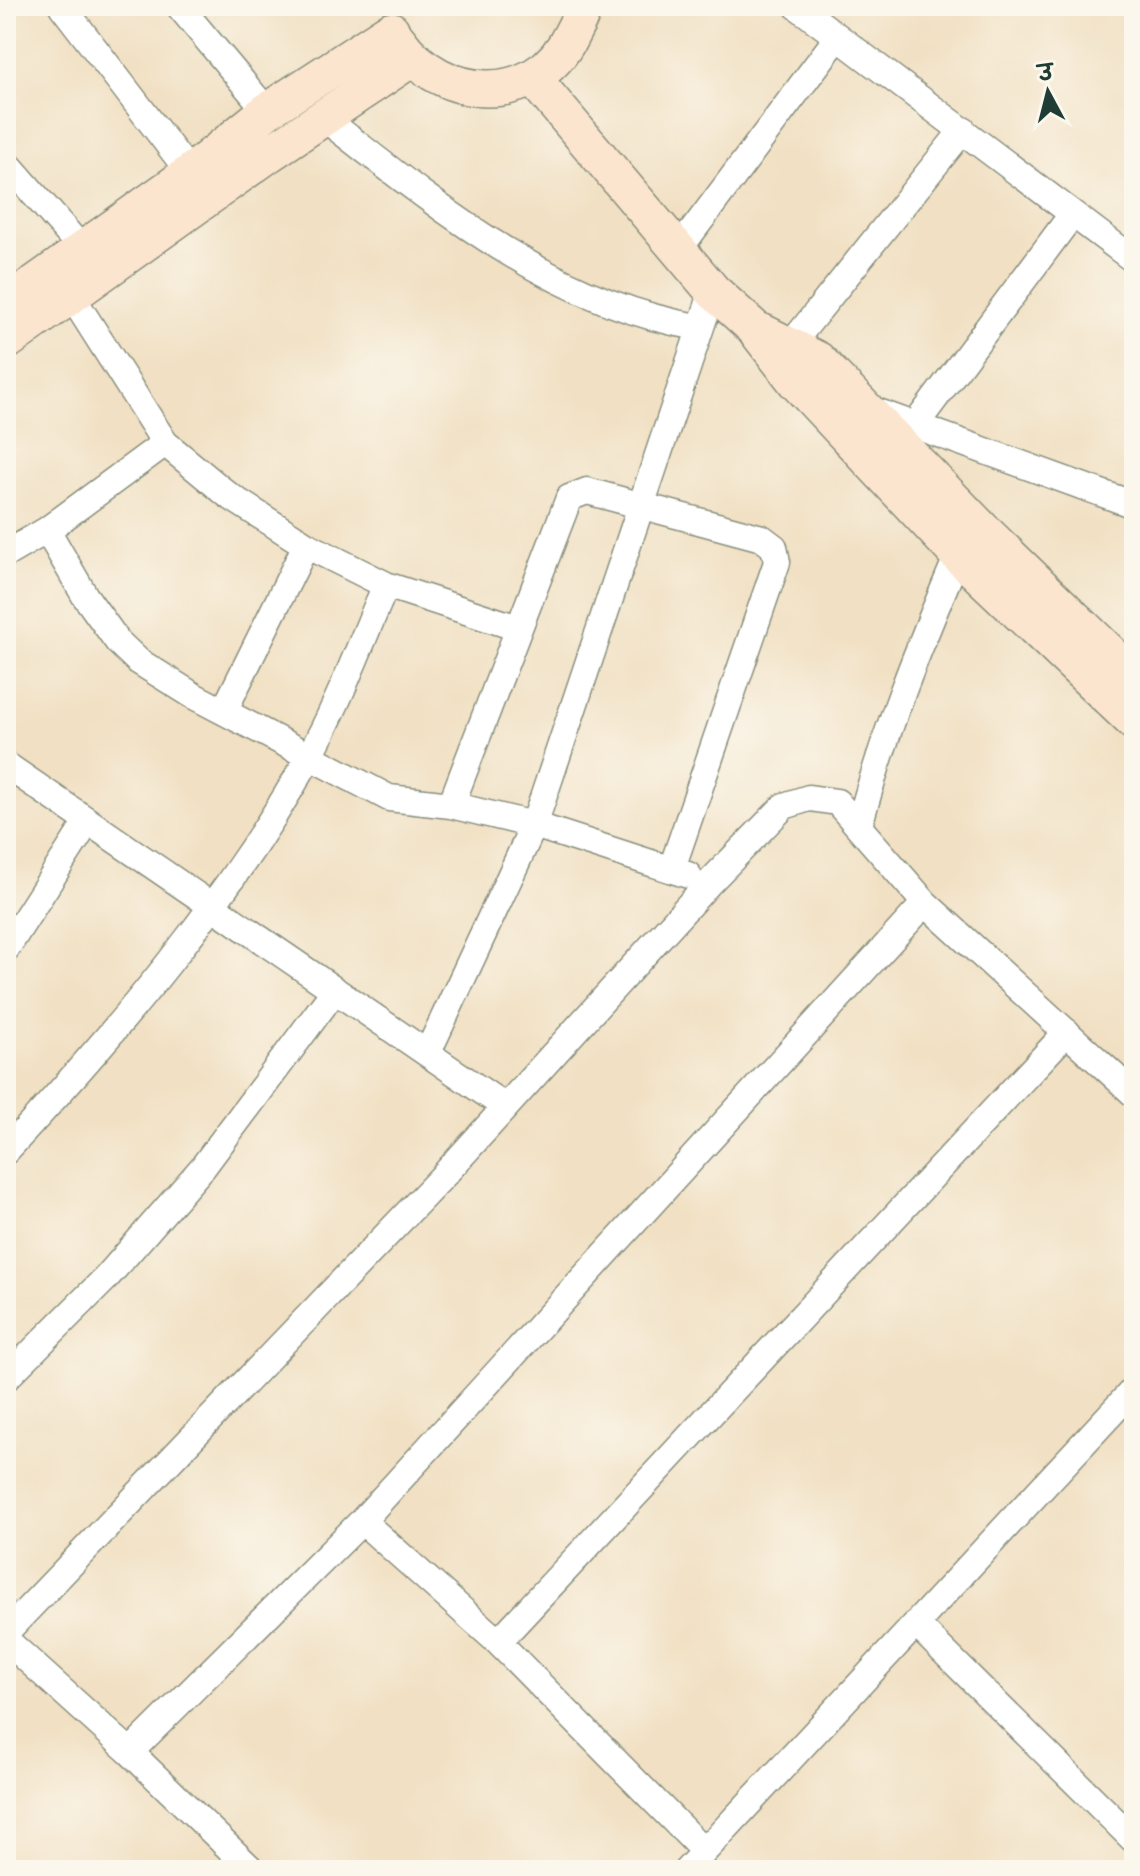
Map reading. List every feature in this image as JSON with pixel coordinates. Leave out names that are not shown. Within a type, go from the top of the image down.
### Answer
[{"type":"street","points":[[62,6],[190,173]]},
{"type":"street","points":[[179,6],[267,111]]},
{"type":"street","points":[[396,32],[444,80],[482,89],[508,86],[532,77],[564,50],[583,6]]},
{"type":"street","points":[[797,6],[963,130],[1071,216],[1134,260]]},
{"type":"street","points":[[6,304],[190,173],[267,111],[396,32]]},
{"type":"street","points":[[6,342],[324,118],[396,32]]},
{"type":"street","points":[[679,249],[837,38]]},
{"type":"street","points":[[532,77],[713,291],[789,363],[958,555],[1134,722]]},
{"type":"street","points":[[324,118],[422,195],[522,260],[619,308],[698,327]]},
{"type":"street","points":[[789,363],[963,130]]},
{"type":"street","points":[[6,162],[82,249]]},
{"type":"street","points":[[916,424],[1071,216]]},
{"type":"street","points":[[428,1052],[534,825],[698,327],[713,291]]},
{"type":"street","points":[[71,295],[165,443],[228,495],[306,545],[386,585],[518,628]]},
{"type":"street","points":[[789,363],[818,360],[983,530],[1134,676]]},
{"type":"street","points":[[864,407],[1134,505]]},
{"type":"street","points":[[6,554],[47,530],[165,443]]},
{"type":"street","points":[[451,805],[569,498],[587,491],[762,538],[774,547],[777,562],[672,868]]},
{"type":"street","points":[[47,530],[85,596],[118,642],[138,661],[224,711],[389,798],[451,805],[534,825],[672,868],[708,884]]},
{"type":"street","points":[[224,711],[306,545]]},
{"type":"street","points":[[859,826],[880,752],[921,640],[958,555]]},
{"type":"street","points":[[6,1151],[80,1071],[215,906],[309,755],[386,585]]},
{"type":"street","points":[[6,765],[504,1106]]},
{"type":"street","points":[[6,1632],[444,1175],[708,884],[784,806],[809,798],[837,802],[925,903],[1134,1094]]},
{"type":"street","points":[[6,949],[88,821]]},
{"type":"street","points":[[130,1752],[362,1521],[925,903]]},
{"type":"street","points":[[6,1378],[106,1278],[203,1167],[335,990]]},
{"type":"street","points":[[498,1642],[1067,1032]]},
{"type":"street","points":[[362,1521],[498,1642],[696,1861],[1134,1389]]},
{"type":"street","points":[[916,1624],[1131,1829]]},
{"type":"street","points":[[6,1640],[130,1752],[252,1870]]}]
